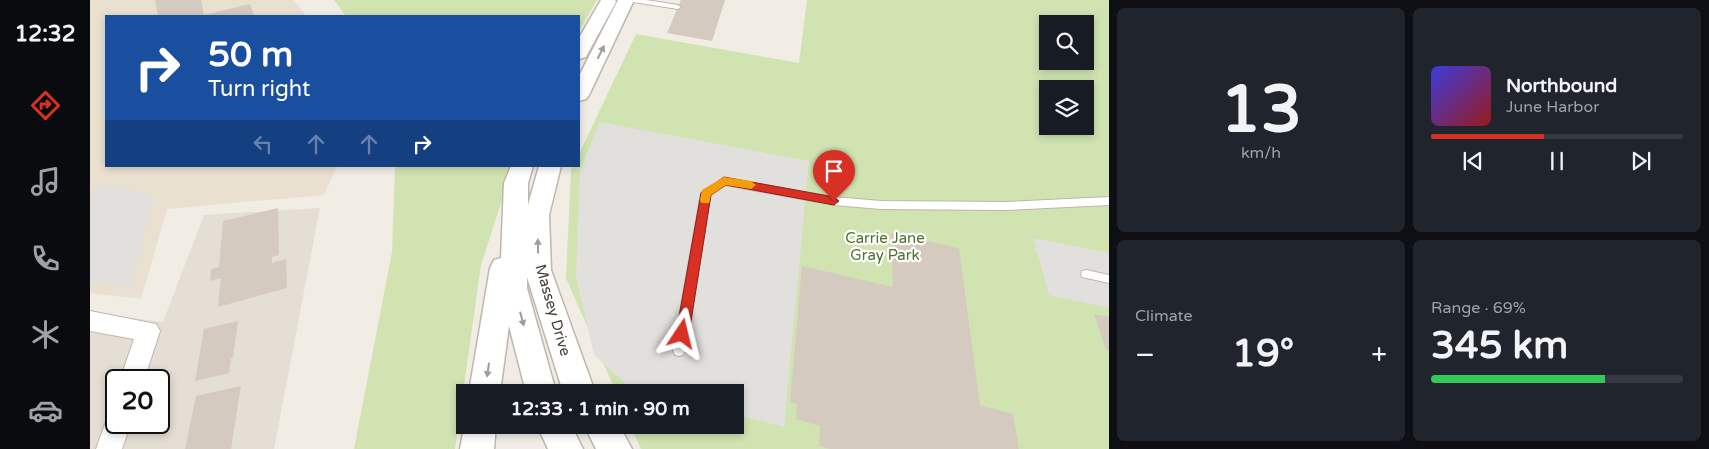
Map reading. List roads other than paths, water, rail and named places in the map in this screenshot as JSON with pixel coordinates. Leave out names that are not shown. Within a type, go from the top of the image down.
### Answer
[{"type":"street","points":[[580,51],[609,0]]},
{"type":"street","points":[[580,93],[626,0]]},
{"type":"street","name":"Massey Drive","points":[[550,167],[537,215],[538,270],[575,384]]},
{"type":"street","points":[[486,384],[519,175]]},
{"type":"street","name":"Massey Drive","points":[[519,175],[513,288],[539,384]]},
{"type":"street","points":[[90,321],[148,331],[136,369]]},
{"type":"street","points":[[109,449],[114,434]]},
{"type":"street","points":[[477,449],[479,434]]},
{"type":"street","points":[[558,434],[566,449]]},
{"type":"street","points":[[606,434],[615,449]]},
{"type":"lane","points":[[633,0],[678,7]]},
{"type":"lane","points":[[679,352],[706,193],[724,181],[834,201],[881,205],[1006,206],[1109,201]]},
{"type":"lane","points":[[1086,274],[1109,279]]},
{"type":"park label","name":"Carrie Jane Gray Park","points":[[885,246]]}]
